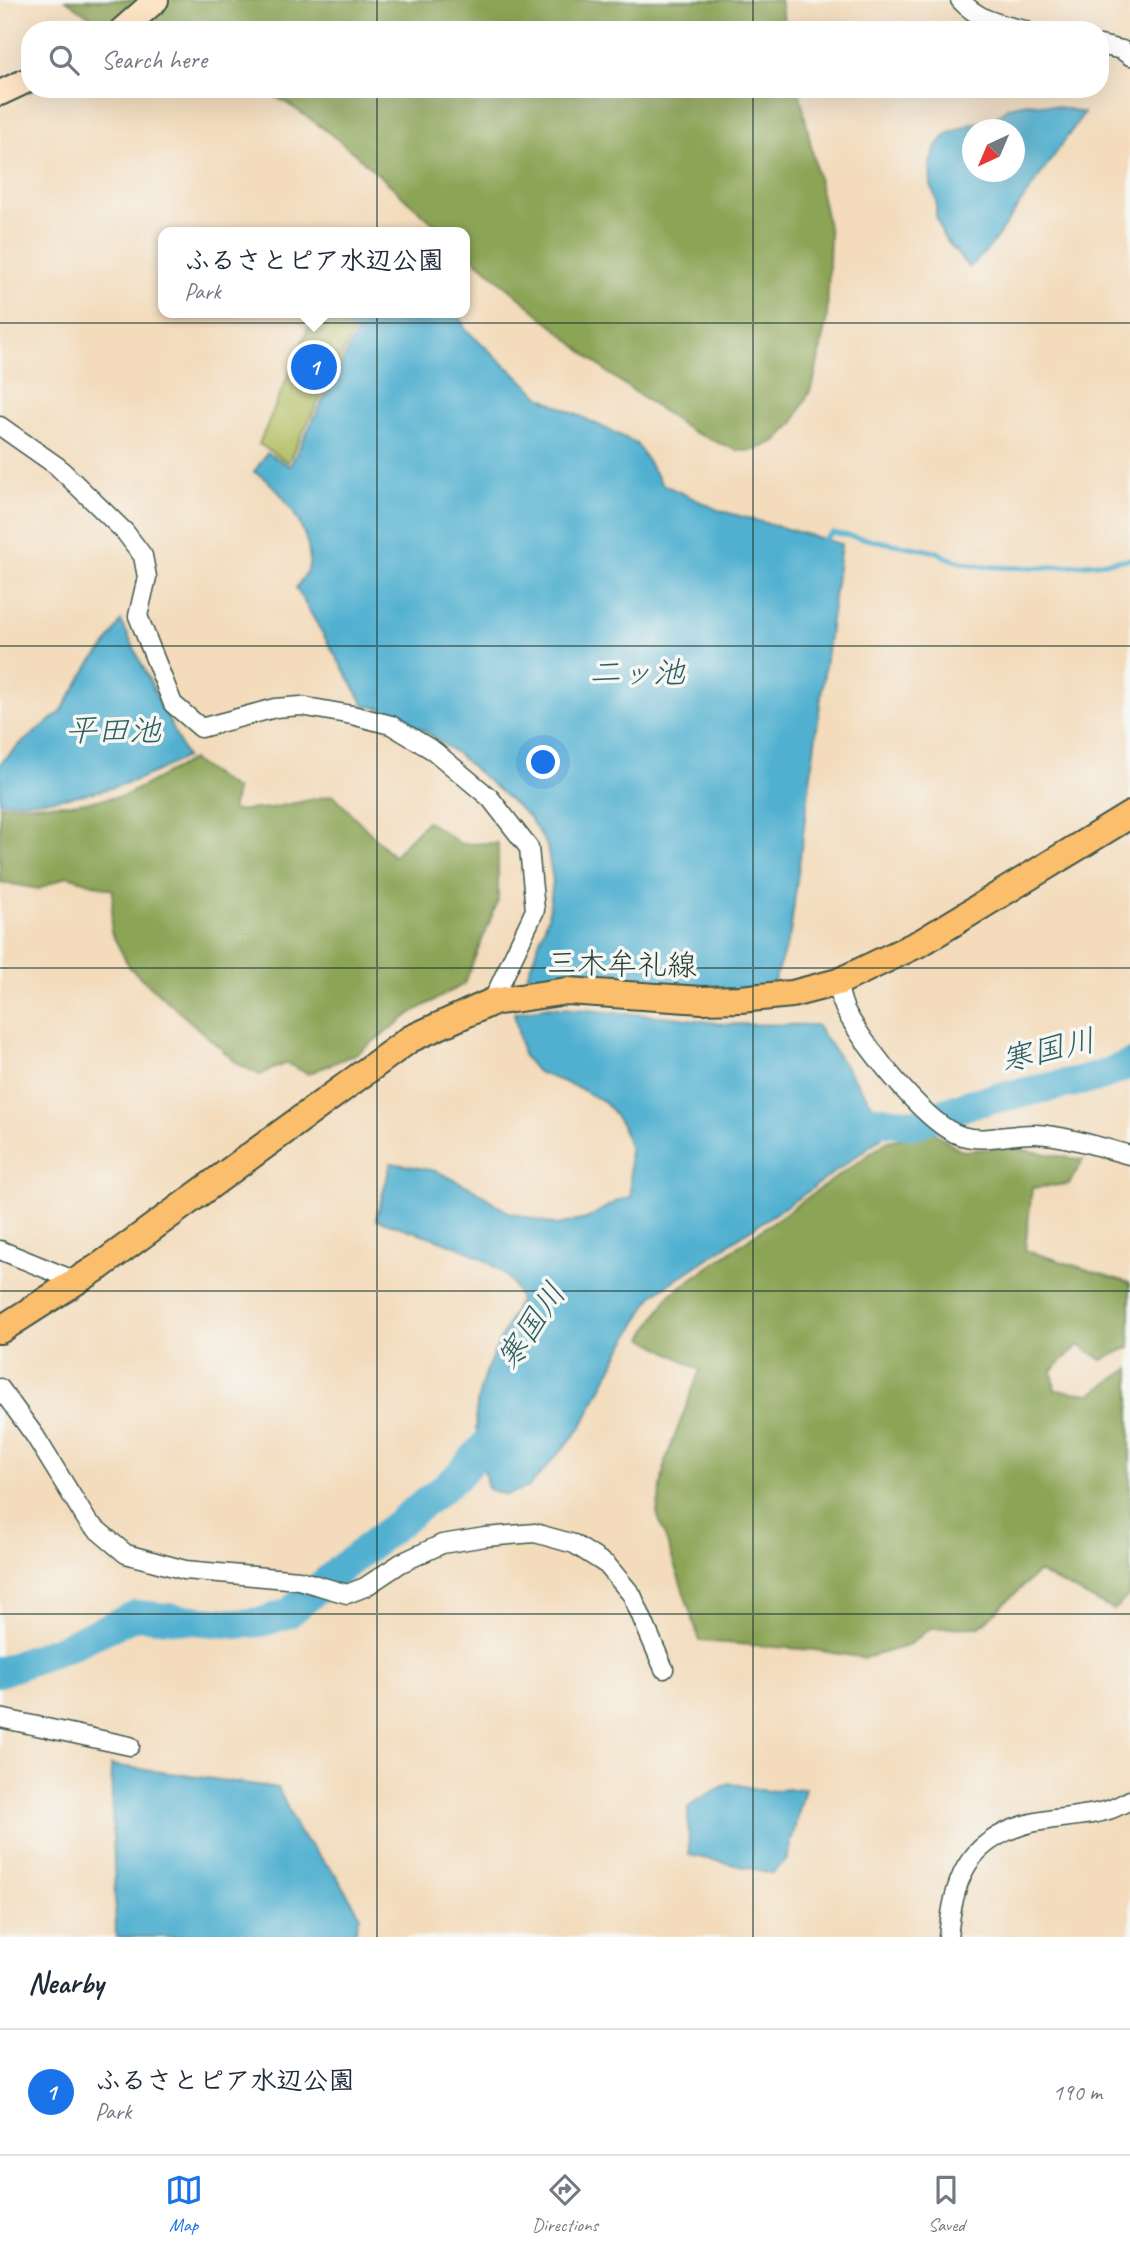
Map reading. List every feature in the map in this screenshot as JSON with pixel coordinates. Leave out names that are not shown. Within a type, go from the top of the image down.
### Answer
[{"type":"main road","name":"三木牟礼線","points":[[0,1330],[100,1266],[410,1039],[499,1001],[567,991],[702,1000],[792,994],[828,984],[922,942],[1130,815]]},
{"type":"street","points":[[132,21],[156,0]]},
{"type":"street","points":[[960,0],[973,14],[991,21]]},
{"type":"street","points":[[1109,47],[1122,50],[1130,56]]},
{"type":"street","points":[[0,93],[21,83]]},
{"type":"street","points":[[0,426],[57,466],[125,532],[143,556],[147,577],[138,616],[173,704],[201,728],[275,708],[301,706],[352,715],[391,725],[434,751],[491,798],[529,848],[535,910],[499,1001]]},
{"type":"street","points":[[828,984],[869,1046],[901,1086],[943,1128],[959,1136],[975,1139],[1036,1134],[1078,1141],[1130,1155]]},
{"type":"street","points":[[0,1250],[76,1281]]},
{"type":"street","points":[[0,1388],[35,1436],[88,1522],[126,1554],[185,1570],[299,1580],[347,1594],[365,1587],[401,1563],[442,1545],[485,1537],[535,1533],[574,1544],[607,1565],[632,1595],[664,1669]]},
{"type":"street","points":[[0,1717],[130,1746]]},
{"type":"street","points":[[948,1937],[952,1905],[962,1872],[978,1851],[998,1835],[1025,1825],[1108,1811],[1130,1800]]},
{"type":"green space","points":[[66,0],[780,0],[784,21],[96,21]]},
{"type":"green space","points":[[277,98],[801,98],[830,235],[827,318],[813,385],[793,424],[776,441],[756,450],[738,451],[691,431],[608,373],[470,255],[470,227],[437,227],[332,135]]},
{"type":"green space","points":[[313,318],[332,318],[353,333],[288,462],[259,444]]},
{"type":"green space","points":[[192,760],[236,790],[232,811],[271,808],[333,795],[393,856],[427,821],[461,844],[498,843],[498,901],[464,984],[413,1012],[358,1053],[308,1074],[286,1063],[260,1075],[238,1064],[130,968],[111,932],[113,890],[67,876],[39,889],[0,882],[0,805],[71,804],[124,796]]},
{"type":"green space","points":[[933,1132],[963,1151],[1007,1147],[1083,1160],[1069,1184],[1032,1188],[1025,1250],[1130,1283],[1130,1347],[1102,1360],[1079,1345],[1052,1370],[1055,1390],[1091,1394],[1130,1368],[1130,1594],[1114,1610],[1038,1572],[980,1627],[931,1628],[907,1646],[865,1658],[814,1650],[700,1641],[657,1513],[665,1462],[700,1370],[643,1338],[669,1295],[888,1141]]},
{"type":"water","points":[[1027,103],[1084,113],[989,248],[969,268],[943,236],[936,215],[930,163],[936,147],[947,134],[962,128],[962,182],[1025,182],[1025,119],[994,119],[1008,107]]},
{"type":"water","name":"二ッ池","points":[[339,318],[461,318],[465,329],[542,398],[636,443],[662,484],[718,510],[841,544],[790,934],[771,990],[521,993],[548,917],[553,881],[547,846],[529,817],[456,753],[425,731],[395,718],[381,708],[365,706],[296,588],[308,569],[307,543],[302,528],[275,488],[254,472],[267,453],[290,466],[357,333]]},
{"type":"water","name":"平田池","points":[[121,621],[186,757],[142,778],[103,790],[51,799],[0,802],[0,764],[19,745],[60,713],[91,662],[103,650]]},
{"type":"water","points":[[548,1007],[724,1024],[816,1025],[871,1103],[882,1137],[813,1188],[653,1295],[619,1353],[581,1428],[529,1487],[506,1495],[488,1489],[478,1441],[476,1413],[487,1369],[520,1300],[515,1287],[498,1269],[465,1250],[376,1219],[391,1163],[436,1171],[474,1189],[508,1212],[557,1225],[586,1219],[617,1201],[631,1197],[629,1147],[622,1125],[605,1102],[577,1087],[537,1072],[523,1055],[514,1013]]},
{"type":"water","points":[[111,1765],[278,1788],[299,1833],[336,1875],[360,1915],[354,1935],[116,1937]]},
{"type":"water","points":[[729,1783],[766,1791],[805,1788],[786,1861],[772,1873],[689,1855],[688,1808],[697,1800]]},
{"type":"waterway","points":[[820,542],[833,533],[938,552],[955,560],[977,565],[1003,567],[1031,568],[1130,559]]},
{"type":"waterway","name":"寒国川","points":[[838,1116],[914,1124],[973,1103],[1098,1077],[1130,1064]]},
{"type":"waterway","name":"寒国川","points":[[0,1672],[66,1647],[136,1615],[238,1624],[262,1622],[289,1613],[456,1478],[507,1420]]},
{"type":"place","name":"ふるさとピア水辺公園","points":[[314,367]]}]
